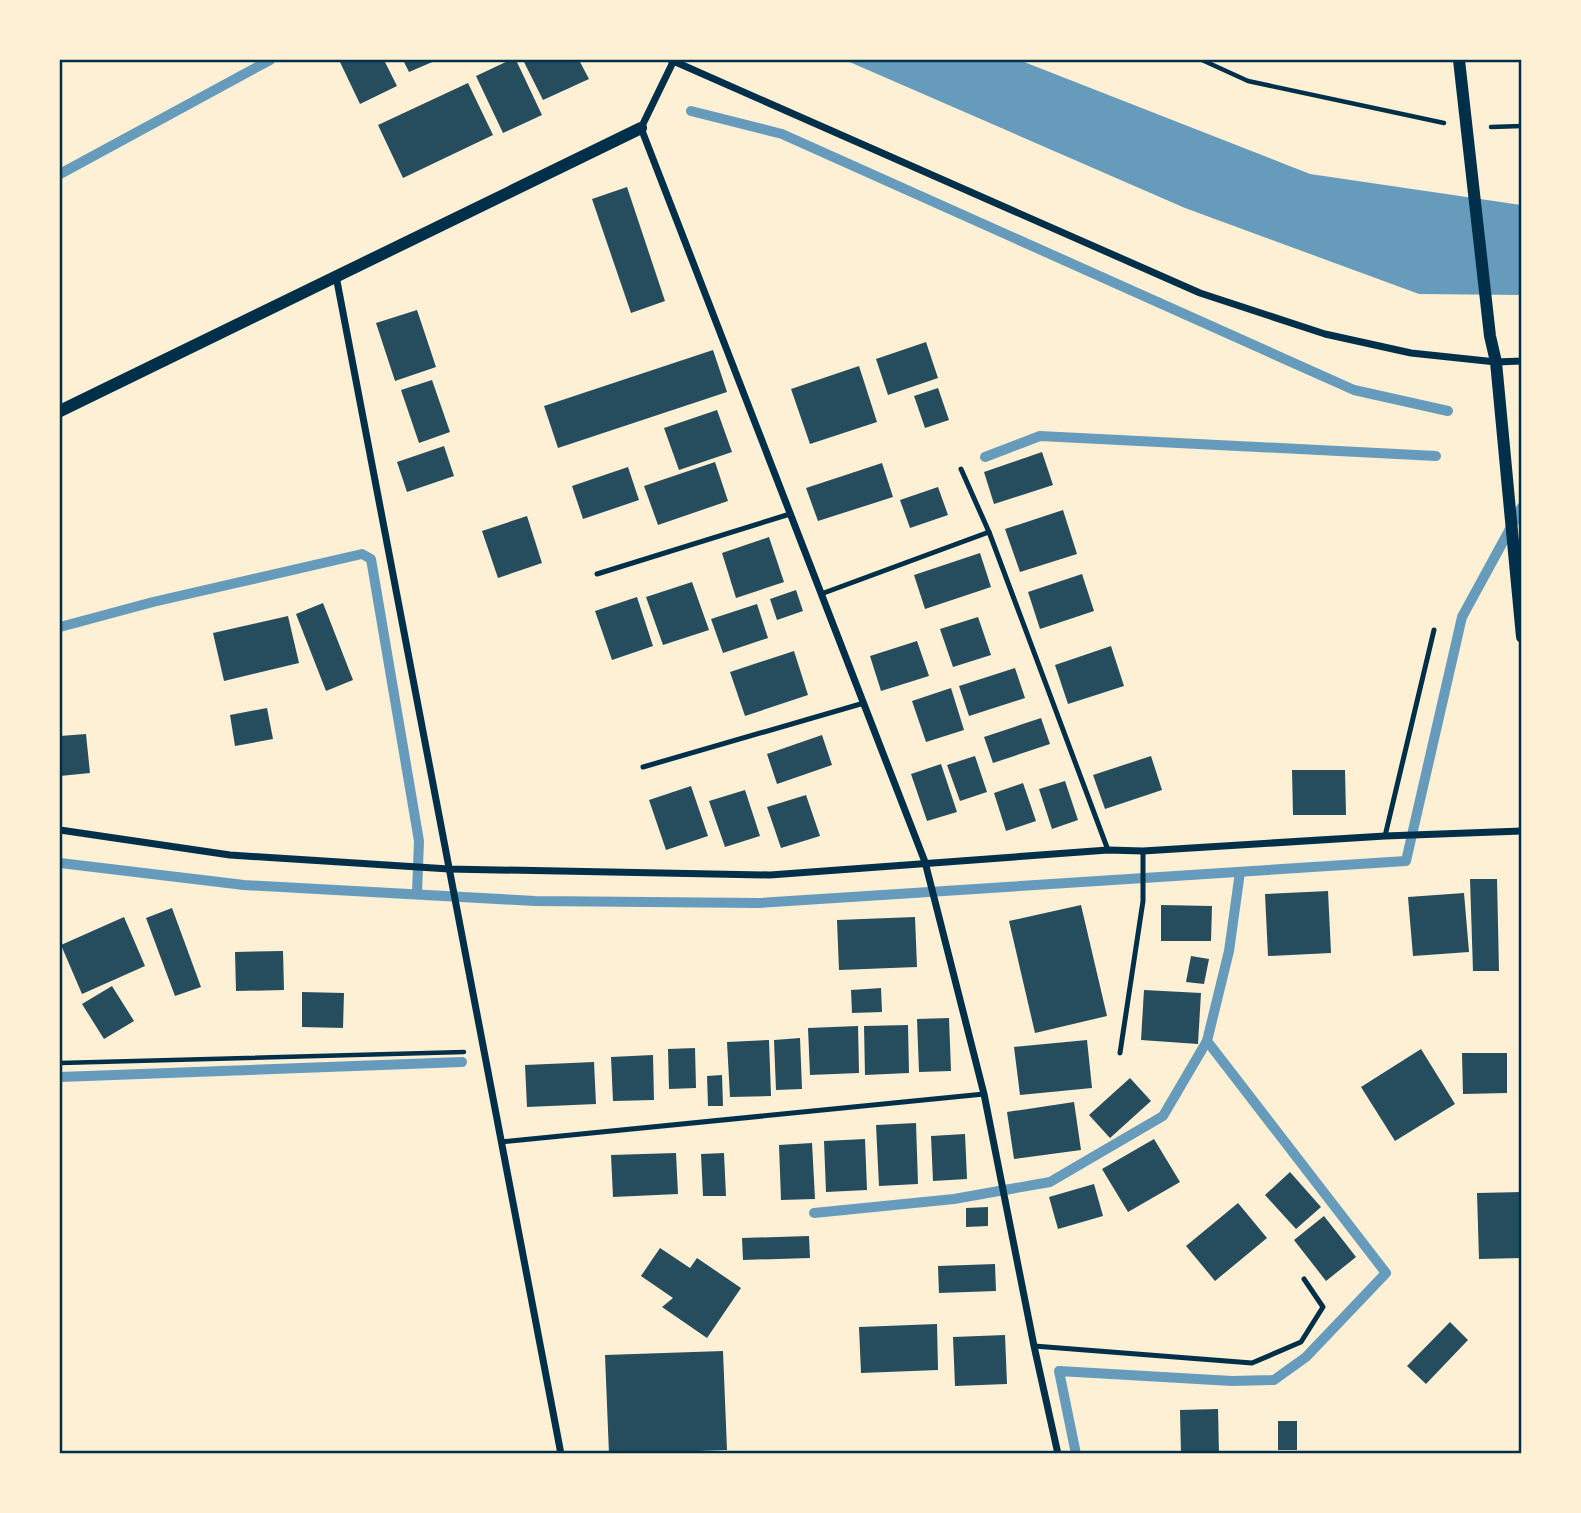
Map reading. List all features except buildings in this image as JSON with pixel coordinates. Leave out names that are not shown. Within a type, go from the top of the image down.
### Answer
[{"type":"street","points":[[60,411],[641,128],[672,60],[1200,293],[1325,334],[1411,353],[1496,362],[1521,361]]},
{"type":"street","points":[[1459,60],[1490,335],[1496,362],[1521,638]]},
{"type":"street","points":[[641,128],[926,862],[984,1094],[1058,1454]]},
{"type":"street","points":[[336,276],[561,1454]]},
{"type":"street","points":[[60,830],[230,855],[449,869],[770,875],[1108,850],[1143,851],[1385,836],[1521,831]]},
{"type":"lane","points":[[961,469],[989,532],[1108,850]]},
{"type":"lane","points":[[597,574],[790,514]]},
{"type":"lane","points":[[821,594],[989,532]]},
{"type":"lane","points":[[1385,836],[1434,630]]},
{"type":"lane","points":[[643,767],[864,703]]},
{"type":"lane","points":[[1120,1053],[1143,901],[1143,851]]},
{"type":"lane","points":[[501,1142],[984,1094]]},
{"type":"lane","points":[[1034,1346],[1252,1363],[1301,1342],[1323,1307],[1304,1279]]},
{"type":"path","points":[[1202,60],[1248,81],[1433,121]]},
{"type":"path","points":[[1499,127],[1521,126]]},
{"type":"path","points":[[60,1063],[484,1052]]},
{"type":"water","points":[[845,60],[1019,60],[1310,174],[1521,205],[1521,295],[1419,294],[1185,208]]},
{"type":"waterway","points":[[60,174],[270,60]]},
{"type":"waterway","points":[[691,111],[782,134],[1354,390],[1448,411]]},
{"type":"waterway","points":[[985,457],[1040,436],[1436,456]]},
{"type":"waterway","points":[[60,863],[244,885],[535,901],[759,903],[1406,861],[1462,617],[1522,507]]},
{"type":"waterway","points":[[60,627],[153,602],[362,554],[371,559],[419,841],[417,893]]},
{"type":"waterway","points":[[814,1213],[954,1199],[1050,1182],[1163,1116],[1207,1041],[1229,951],[1240,872]]},
{"type":"waterway","points":[[1076,1454],[1059,1371],[1232,1381],[1274,1380],[1306,1357],[1386,1273],[1207,1041]]},
{"type":"waterway","points":[[60,1077],[462,1062]]}]
